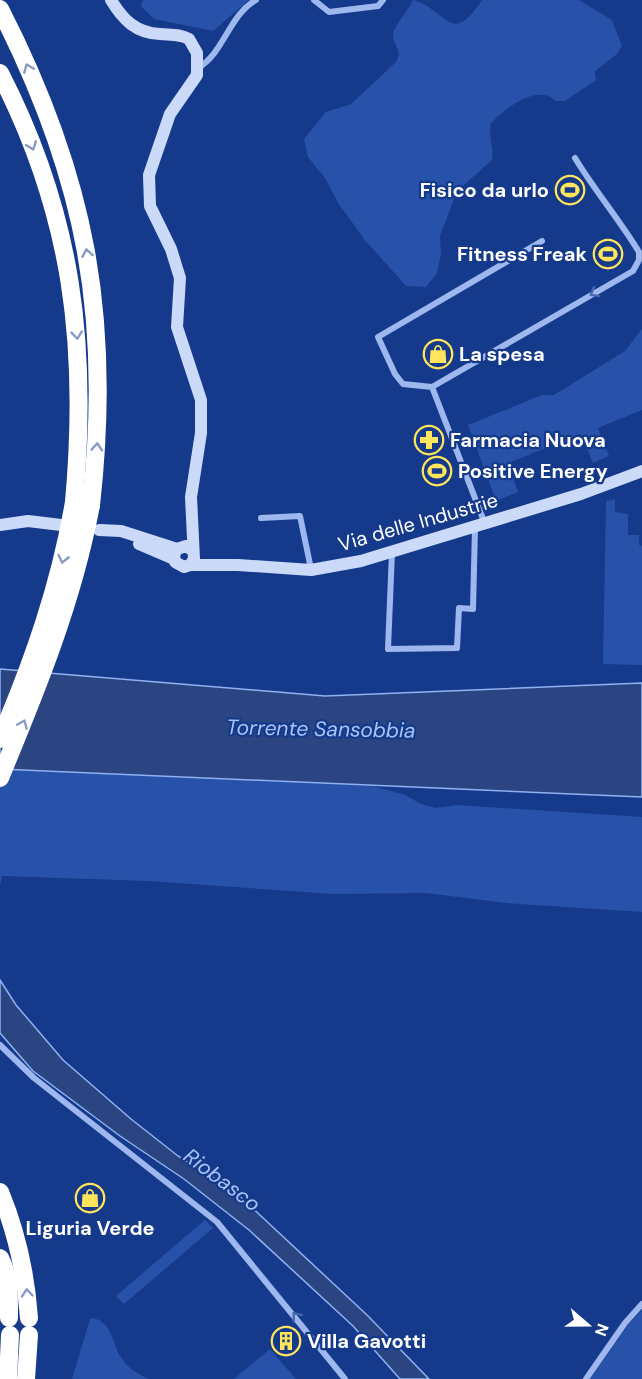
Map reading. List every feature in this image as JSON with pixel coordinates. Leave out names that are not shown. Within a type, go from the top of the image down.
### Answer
[{"type":"highway","points":[[0,9],[24,58],[61,149],[86,246],[95,305],[99,380],[96,457],[47,618],[0,739]]},
{"type":"highway","points":[[0,74],[39,163],[68,265],[80,362],[82,504],[60,627],[0,778]]},
{"type":"highway","points":[[0,1192],[12,1222],[23,1269],[29,1326],[26,1379]]},
{"type":"highway","points":[[0,1228],[23,1269]]},
{"type":"highway","points":[[0,1258],[6,1268],[8,1287],[8,1379]]},
{"type":"street","points":[[103,531],[121,531],[177,551],[191,497],[201,433],[201,400],[177,327],[180,278],[171,249],[150,206],[149,175],[170,114],[194,81],[198,68],[197,52],[189,39],[183,36],[144,32],[130,25],[111,0]]},
{"type":"street","points":[[198,68],[207,63],[225,33],[256,0]]},
{"type":"street","points":[[314,0],[329,12],[378,6],[383,0]]},
{"type":"street","points":[[542,241],[378,337],[395,374],[403,384],[432,387],[633,271],[639,260],[639,252],[617,215],[594,189],[575,158]]},
{"type":"street","points":[[392,552],[388,649],[457,648],[459,608],[473,609],[480,526],[432,387]]},
{"type":"street","name":"Via delle Industrie","points":[[192,556],[180,566],[177,551],[186,546],[192,556],[234,565],[312,570],[392,552],[480,526],[642,471]]},
{"type":"street","points":[[191,497],[192,556]]},
{"type":"street","points":[[261,518],[300,516],[312,570]]},
{"type":"street","points":[[0,525],[28,521],[61,525]]},
{"type":"street","points":[[0,1045],[34,1078],[209,1215],[291,1310],[345,1379]]},
{"type":"street","points":[[586,1379],[625,1323],[642,1304]]},
{"type":"shaded area","points":[[143,0],[249,0],[213,31],[154,19],[141,6]]},
{"type":"shaded area","points":[[413,0],[455,24],[463,22],[482,0],[579,0],[612,20],[622,46],[617,54],[595,71],[596,80],[565,101],[556,101],[549,96],[531,96],[513,105],[491,123],[492,160],[457,191],[440,236],[441,254],[437,273],[426,287],[406,286],[365,240],[338,203],[325,178],[308,157],[304,139],[326,112],[351,104],[396,62],[399,54],[393,37],[394,32]]},
{"type":"shaded area","points":[[642,329],[642,410],[598,428],[609,456],[593,463],[581,434],[508,463],[518,492],[496,501],[468,425],[542,395],[554,395],[625,351]]},
{"type":"shaded area","points":[[615,499],[615,512],[628,514],[628,535],[639,535],[639,545],[642,546],[642,665],[603,664],[606,501]]},
{"type":"shaded area","points":[[0,769],[373,786],[405,795],[421,804],[436,808],[456,805],[642,817],[642,912],[506,903],[426,893],[333,894],[148,881],[2,876],[0,886]]},
{"type":"shaded area","points":[[205,1220],[213,1228],[124,1304],[116,1296]]},
{"type":"shaded area","points":[[642,1310],[642,1379],[590,1379],[628,1325]]},
{"type":"shaded area","points":[[93,1318],[105,1324],[125,1363],[149,1379],[72,1379],[90,1319]]},
{"type":"shaded area","points":[[270,1349],[296,1379],[234,1379]]},
{"type":"water","name":"Torrente Sansobbia","points":[[0,669],[325,696],[642,683],[642,797],[0,769]]},
{"type":"water","name":"Riobasco","points":[[0,980],[16,1005],[63,1060],[178,1156],[232,1189],[367,1315],[429,1379],[400,1379],[353,1326],[249,1230],[184,1179],[120,1136],[33,1071],[0,1033]]},
{"type":"place","name":"Fisico da urlo","points":[[570,190]]},
{"type":"place","name":"Fitness Freak","points":[[608,254]]},
{"type":"place","name":"La spesa","points":[[438,354]]},
{"type":"place","name":"Farmacia Nuova","points":[[429,440]]},
{"type":"place","name":"Positive Energy","points":[[437,471]]},
{"type":"place","name":"Liguria Verde","points":[[90,1198]]},
{"type":"place","name":"Villa Gavotti","points":[[286,1341]]}]
